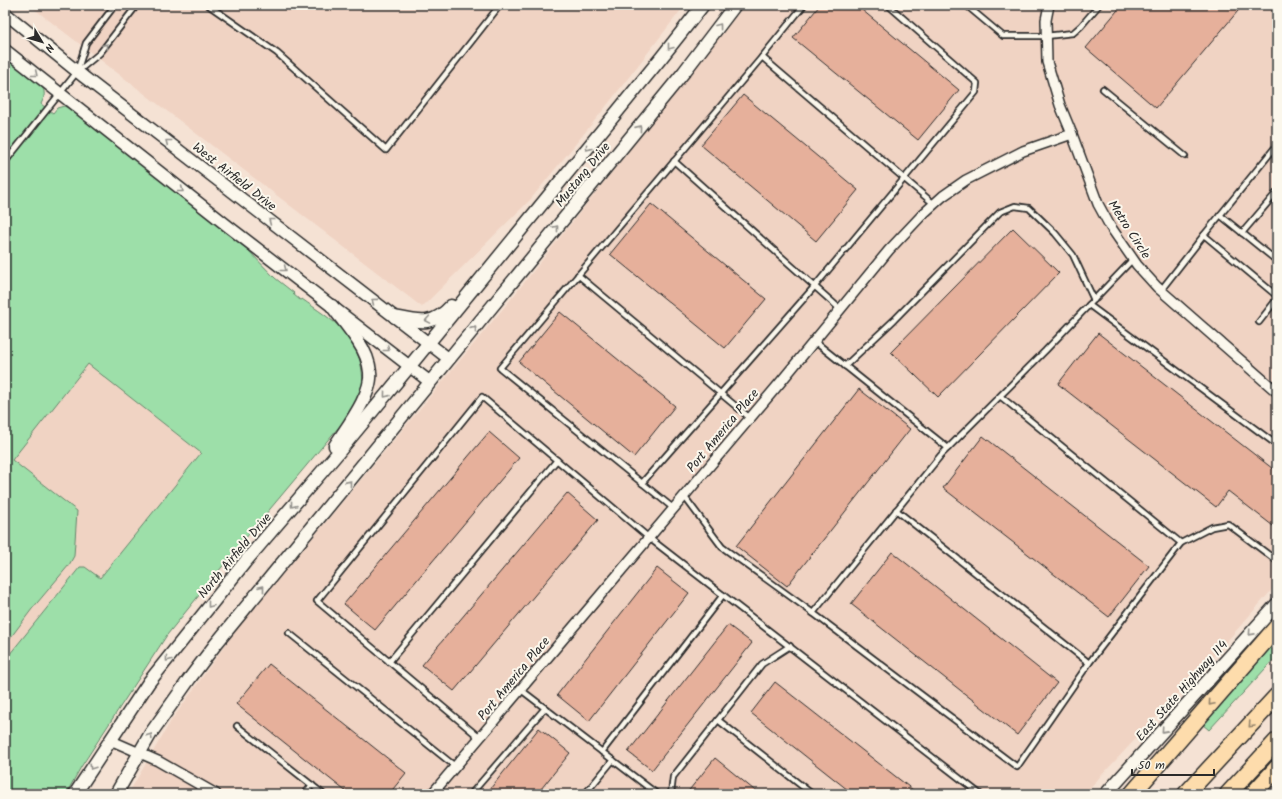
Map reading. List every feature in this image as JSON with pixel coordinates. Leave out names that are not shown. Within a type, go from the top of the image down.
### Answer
[{"type":"highway","points":[[1132,794],[1277,627]]},
{"type":"highway","points":[[1186,794],[1277,696]]},
{"type":"highway","points":[[1228,794],[1277,741]]},
{"type":"highway","points":[[1254,794],[1277,768]]},
{"type":"main road","name":"Mustang Drive","points":[[428,343],[525,226],[703,5]]},
{"type":"main road","name":"Mustang Drive","points":[[449,359],[684,72],[735,5]]},
{"type":"main road","points":[[394,317],[415,321],[431,321],[444,314],[525,226]]},
{"type":"main road","points":[[306,491],[361,405],[368,391],[371,373],[366,356],[358,340],[332,306]]},
{"type":"main road","name":"North Airfield Drive","points":[[75,794],[149,682],[244,562],[306,491],[428,343]]},
{"type":"main road","points":[[116,794],[151,733],[215,645],[449,359]]},
{"type":"main road","name":"East State Highway 114","points":[[1106,794],[1277,604]]},
{"type":"street","name":"Metro Circle","points":[[1049,5],[1046,20],[1047,62],[1060,105],[1098,204],[1110,226],[1133,260],[1161,290],[1277,392]]},
{"type":"street","name":"West Airfield Drive","points":[[5,13],[77,72],[449,359]]},
{"type":"street","points":[[5,50],[430,382]]},
{"type":"street","name":"Port America Place","points":[[432,794],[672,508],[750,418],[889,250],[934,204],[966,180],[1023,151],[1072,134]]},
{"type":"street","points":[[110,740],[158,761],[216,794]]},
{"type":"lane","points":[[77,72],[86,43],[115,5]]},
{"type":"lane","points":[[5,162],[77,72],[100,54],[137,5]]},
{"type":"lane","points":[[208,5],[277,53],[386,150],[500,5]]},
{"type":"lane","points":[[672,508],[500,368],[804,5]]},
{"type":"lane","points":[[642,483],[815,286],[976,92],[977,84],[888,5]]},
{"type":"lane","points":[[966,5],[1003,36],[1046,36],[1073,33],[1082,26],[1099,5]]},
{"type":"lane","points":[[762,57],[934,204]]},
{"type":"lane","points":[[1103,89],[1185,156]]},
{"type":"lane","points":[[1161,290],[1277,144]]},
{"type":"lane","points":[[674,161],[840,309]]},
{"type":"lane","points":[[1242,233],[1277,192]]},
{"type":"lane","points":[[846,366],[894,320],[1000,212],[1015,206],[1029,208],[1055,233],[1073,255],[1094,300]]},
{"type":"lane","points":[[1220,215],[1277,261]]},
{"type":"lane","points":[[1204,235],[1277,298],[1259,322]]},
{"type":"lane","points":[[813,613],[948,448],[1133,260]]},
{"type":"lane","points":[[578,275],[750,418]]},
{"type":"lane","points":[[1089,305],[1277,445]]},
{"type":"lane","points":[[814,341],[948,448]]},
{"type":"lane","points":[[1000,396],[1181,543]]},
{"type":"lane","points":[[480,738],[316,601],[482,397],[648,537],[980,794]]},
{"type":"lane","points":[[389,662],[557,460]]},
{"type":"lane","points":[[683,496],[722,547],[813,613],[1017,768],[1088,663],[1181,543],[1212,527],[1228,524],[1277,561]]},
{"type":"lane","points":[[896,510],[1088,663]]},
{"type":"lane","points":[[602,752],[723,595]]},
{"type":"lane","points":[[289,632],[456,767]]},
{"type":"lane","points":[[671,794],[673,777],[762,664],[790,646]]},
{"type":"lane","points":[[520,689],[657,794]]},
{"type":"lane","points":[[471,794],[545,708]]},
{"type":"lane","points":[[718,720],[812,794]]},
{"type":"lane","points":[[237,726],[322,794]]},
{"type":"lane","points":[[585,794],[613,760]]},
{"type":"lane","points":[[305,794],[312,786]]},
{"type":"shaded area","points":[[29,5],[685,5],[604,109],[530,200],[422,307]]},
{"type":"shaded area","points":[[745,5],[1277,5],[1277,584],[1221,648],[1084,794],[128,794],[171,721],[233,634],[511,299]]},
{"type":"shaded area","points":[[5,86],[305,333],[5,794]]},
{"type":"green space","points":[[5,57],[42,88],[44,95],[41,104],[53,113],[57,108],[64,106],[72,110],[248,250],[275,278],[294,293],[293,294],[300,300],[302,299],[324,314],[344,331],[354,345],[358,354],[363,382],[362,391],[353,410],[234,552],[167,635],[81,767],[66,794],[5,794],[5,660],[80,567],[85,567],[100,578],[201,453],[88,364],[12,460],[77,511],[74,556],[69,565],[32,609],[5,645]]},
{"type":"green space","points":[[1277,636],[1277,656],[1209,730],[1202,724]]},
{"type":"building","points":[[820,5],[856,5],[959,90],[918,140],[793,38]]},
{"type":"building","points":[[1122,5],[1243,5],[1156,108],[1086,48]]},
{"type":"building","points":[[743,95],[858,190],[816,241],[701,145]]},
{"type":"building","points":[[651,204],[766,299],[725,348],[610,254]]},
{"type":"building","points":[[1013,228],[1059,273],[938,397],[891,352]]},
{"type":"building","points":[[560,312],[675,406],[634,457],[519,362]]},
{"type":"building","points":[[1098,333],[1277,472],[1277,529],[1228,491],[1216,507],[1058,384]]},
{"type":"building","points":[[859,389],[910,429],[787,586],[736,546]]},
{"type":"building","points":[[489,432],[519,458],[375,630],[344,604]]},
{"type":"building","points":[[983,436],[1149,566],[1109,617],[943,488]]},
{"type":"building","points":[[567,493],[598,520],[454,691],[422,665]]},
{"type":"building","points":[[892,552],[1057,683],[1017,735],[851,604]]},
{"type":"building","points":[[657,568],[689,593],[589,721],[557,695]]},
{"type":"building","points":[[728,625],[752,643],[652,770],[628,752]]},
{"type":"building","points":[[269,664],[406,773],[389,794],[349,794],[236,704]]},
{"type":"building","points":[[775,682],[918,794],[853,794],[751,713]]},
{"type":"building","points":[[539,728],[570,753],[537,794],[486,794]]},
{"type":"building","points":[[715,758],[759,794],[686,794]]}]
